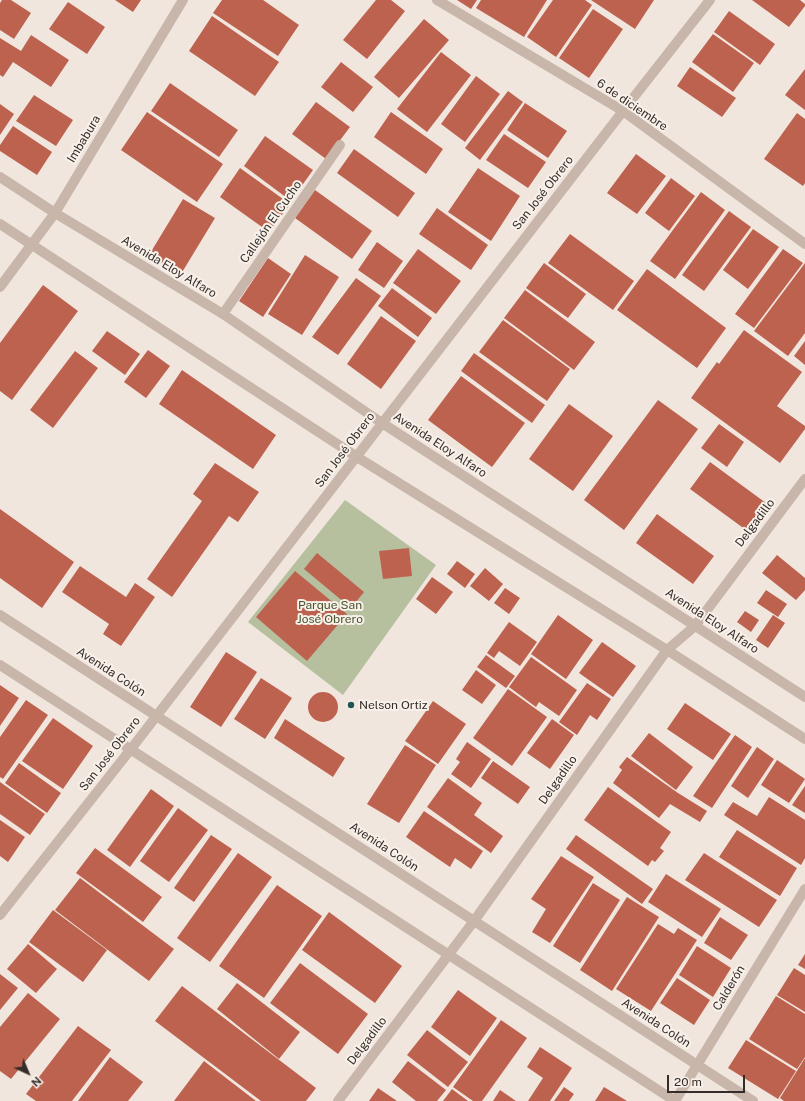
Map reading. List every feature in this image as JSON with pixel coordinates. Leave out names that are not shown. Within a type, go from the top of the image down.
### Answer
[{"type":"street","name":"Imbabura","points":[[0,287],[55,213],[183,0]]},
{"type":"street","name":"6 de diciembre","points":[[437,0],[623,111],[805,243]]},
{"type":"street","name":"San José Obrero","points":[[0,915],[357,457],[710,0]]},
{"type":"street","name":"Callejón El Cucho","points":[[223,314],[340,145]]},
{"type":"street","name":"Avenida Eloy Alfaro","points":[[0,177],[55,213],[223,314],[382,423],[805,697]]},
{"type":"street","points":[[0,224],[357,457],[805,738]]},
{"type":"street","name":"Delgadillo","points":[[338,1101],[474,921],[666,650],[695,626],[805,479]]},
{"type":"street","name":"Avenida Colón","points":[[0,615],[753,1101]]},
{"type":"street","points":[[0,665],[675,1101]]},
{"type":"street","name":"Calderón","points":[[675,1101],[805,889]]},
{"type":"green space","name":"Parque San José Obrero","points":[[345,500],[436,565],[343,695],[248,622]]},
{"type":"building","points":[[2,0],[11,0],[31,13],[14,39],[0,30],[0,3]]},
{"type":"building","points":[[115,0],[141,0],[133,12]]},
{"type":"building","points":[[222,0],[263,0],[299,25],[278,56],[213,13]]},
{"type":"building","points":[[376,0],[391,0],[405,11],[367,59],[343,40]]},
{"type":"building","points":[[457,0],[477,0],[471,9]]},
{"type":"building","points":[[481,0],[547,0],[524,37],[476,8]]},
{"type":"building","points":[[553,0],[585,0],[592,5],[556,57],[527,37]]},
{"type":"building","points":[[591,0],[654,0],[635,29]]},
{"type":"building","points":[[752,0],[800,0],[805,4],[805,6],[789,27]]},
{"type":"building","points":[[68,2],[105,27],[87,54],[49,29]]},
{"type":"building","points":[[593,9],[623,29],[589,78],[559,58]]},
{"type":"building","points":[[729,11],[775,44],[760,65],[714,32]]},
{"type":"building","points":[[212,16],[279,62],[255,96],[189,51]]},
{"type":"building","points":[[424,19],[449,40],[399,98],[374,77]]},
{"type":"building","points":[[713,34],[754,63],[733,92],[692,62]]},
{"type":"building","points":[[31,35],[69,60],[51,87],[13,62],[3,77],[0,75],[0,38],[21,51]]},
{"type":"building","points":[[441,52],[471,75],[427,132],[397,109]]},
{"type":"building","points":[[341,62],[373,87],[353,112],[321,87]]},
{"type":"building","points":[[690,67],[736,98],[722,117],[677,86]]},
{"type":"building","points":[[805,69],[805,110],[785,95]]},
{"type":"building","points":[[476,76],[500,94],[465,142],[441,124]]},
{"type":"building","points":[[170,83],[238,130],[219,157],[151,111]]},
{"type":"building","points":[[508,91],[523,102],[480,160],[465,148]]},
{"type":"building","points":[[34,95],[73,120],[56,146],[16,121]]},
{"type":"building","points":[[316,102],[350,127],[326,159],[292,134]]},
{"type":"building","points":[[525,103],[567,131],[548,158],[507,130]]},
{"type":"building","points":[[0,104],[14,114],[0,135]]},
{"type":"building","points":[[147,112],[223,164],[197,202],[121,150]]},
{"type":"building","points":[[391,112],[443,149],[426,174],[374,137]]},
{"type":"building","points":[[797,113],[805,119],[805,183],[803,186],[764,159]]},
{"type":"building","points":[[13,126],[52,152],[37,175],[0,151],[0,145]]},
{"type":"building","points":[[504,134],[546,162],[528,188],[486,160]]},
{"type":"building","points":[[265,136],[313,170],[291,201],[244,166]]},
{"type":"building","points":[[354,149],[415,193],[398,217],[337,173]]},
{"type":"building","points":[[636,154],[666,176],[637,214],[607,193]]},
{"type":"building","points":[[240,168],[290,204],[269,232],[220,197]]},
{"type":"building","points":[[478,168],[520,196],[491,241],[448,212]]},
{"type":"building","points":[[671,178],[695,196],[669,231],[645,213]]},
{"type":"building","points":[[315,190],[372,231],[352,259],[295,218]]},
{"type":"building","points":[[701,192],[725,210],[675,279],[650,261]]},
{"type":"building","points":[[183,199],[215,218],[181,274],[149,255]]},
{"type":"building","points":[[437,208],[488,245],[471,270],[419,234]]},
{"type":"building","points":[[729,211],[751,227],[704,291],[682,275]]},
{"type":"building","points":[[753,229],[779,247],[748,289],[723,270]]},
{"type":"building","points":[[570,234],[634,281],[613,310],[548,263]]},
{"type":"building","points":[[377,242],[403,261],[384,288],[358,270]]},
{"type":"building","points":[[418,249],[461,281],[436,314],[393,283]]},
{"type":"building","points":[[783,249],[803,263],[754,328],[735,314]]},
{"type":"building","points":[[305,255],[339,277],[302,335],[268,314]]},
{"type":"building","points":[[268,258],[291,274],[263,317],[239,301]]},
{"type":"building","points":[[544,263],[586,294],[568,318],[526,288]]},
{"type":"building","points":[[805,263],[805,333],[788,356],[754,331]]},
{"type":"building","points":[[647,269],[726,328],[697,368],[617,310]]},
{"type":"building","points":[[356,278],[381,296],[338,355],[312,337]]},
{"type":"building","points":[[43,285],[78,311],[12,400],[0,391],[0,343]]},
{"type":"building","points":[[392,288],[432,318],[418,337],[378,306]]},
{"type":"building","points":[[525,290],[595,342],[574,370],[504,318]]},
{"type":"building","points":[[381,316],[416,341],[381,389],[347,364]]},
{"type":"building","points":[[503,320],[570,369],[547,401],[479,352]]},
{"type":"building","points":[[744,330],[802,372],[777,406],[805,426],[805,429],[780,463],[691,398],[717,362],[719,364]]},
{"type":"building","points":[[107,331],[140,354],[125,375],[92,351]]},
{"type":"building","points":[[805,341],[805,365],[794,356]]},
{"type":"building","points":[[148,350],[170,366],[146,398],[124,382]]},
{"type":"building","points":[[75,351],[98,368],[53,428],[30,410]]},
{"type":"building","points":[[474,353],[545,405],[532,423],[461,371]]},
{"type":"building","points":[[182,370],[276,435],[253,469],[159,404]]},
{"type":"building","points":[[461,376],[525,423],[492,467],[428,420]]},
{"type":"building","points":[[658,400],[698,429],[624,530],[584,500]]},
{"type":"building","points":[[569,404],[613,436],[573,491],[529,459]]},
{"type":"building","points":[[719,424],[744,442],[727,467],[701,448]]},
{"type":"building","points":[[710,462],[766,503],[746,530],[690,489]]},
{"type":"building","points":[[215,463],[259,492],[238,522],[229,516],[172,597],[147,579],[202,501],[193,494]]},
{"type":"building","points":[[0,509],[74,562],[42,608],[0,578]]},
{"type":"building","points":[[657,514],[714,556],[693,584],[636,543]]},
{"type":"building","points":[[409,548],[412,576],[383,579],[379,551]]},
{"type":"building","points":[[317,553],[364,592],[351,608],[304,569]]},
{"type":"building","points":[[777,555],[805,578],[805,590],[796,600],[762,573]]},
{"type":"building","points":[[457,561],[475,574],[465,588],[447,574]]},
{"type":"building","points":[[80,566],[126,597],[135,583],[155,597],[121,646],[103,634],[109,624],[62,592]]},
{"type":"building","points":[[485,568],[503,584],[489,601],[470,586]]},
{"type":"building","points":[[295,571],[347,614],[307,661],[256,617]]},
{"type":"building","points":[[432,577],[453,592],[436,614],[416,599]]},
{"type":"building","points":[[505,588],[520,598],[509,614],[494,603]]},
{"type":"building","points":[[766,590],[787,604],[778,617],[757,603]]},
{"type":"building","points":[[745,611],[759,620],[751,632],[737,622]]},
{"type":"building","points":[[558,615],[593,640],[566,679],[531,654]]},
{"type":"building","points":[[773,615],[785,623],[768,648],[756,640]]},
{"type":"building","points":[[509,622],[537,642],[520,666],[499,651],[494,658],[487,653]]},
{"type":"building","points":[[602,642],[636,666],[613,697],[579,673]]},
{"type":"building","points":[[226,652],[257,672],[221,727],[190,707]]},
{"type":"building","points":[[486,655],[515,676],[506,688],[477,667]]},
{"type":"building","points":[[531,657],[577,690],[559,716],[539,702],[536,707],[509,687]]},
{"type":"building","points":[[476,670],[496,685],[482,704],[462,690]]},
{"type":"building","points":[[261,678],[292,698],[265,739],[234,719]]},
{"type":"building","points":[[587,683],[611,699],[597,720],[590,715],[577,735],[559,722]]},
{"type":"building","points":[[0,685],[19,698],[0,726]]},
{"type":"building","points":[[508,689],[547,717],[512,766],[473,738]]},
{"type":"building","points":[[323,692],[333,697],[338,707],[333,717],[323,722],[313,717],[308,707],[313,697]]},
{"type":"building","points":[[26,700],[48,715],[3,779],[0,777],[0,737]]},
{"type":"building","points":[[433,701],[466,724],[438,764],[405,741]]},
{"type":"building","points":[[685,703],[731,734],[713,760],[667,729]]},
{"type":"building","points":[[53,718],[93,746],[63,789],[22,761]]},
{"type":"building","points":[[285,719],[345,758],[333,777],[274,738]]},
{"type":"building","points":[[552,719],[574,735],[550,769],[527,753]]},
{"type":"building","points":[[649,733],[693,767],[676,790],[631,756]]},
{"type":"building","points":[[735,735],[752,747],[712,808],[693,796]]},
{"type":"building","points":[[467,742],[491,759],[471,788],[451,774],[460,762],[456,759]]},
{"type":"building","points":[[405,745],[436,765],[399,823],[367,804]]},
{"type":"building","points":[[757,747],[774,759],[748,798],[731,786]]},
{"type":"building","points":[[627,757],[678,793],[707,811],[700,822],[670,804],[659,818],[613,783],[622,770],[619,767]]},
{"type":"building","points":[[777,760],[805,779],[789,803],[761,785]]},
{"type":"building","points":[[493,761],[530,787],[518,804],[481,778]]},
{"type":"building","points":[[19,763],[61,793],[47,813],[5,783]]},
{"type":"building","points":[[448,778],[482,803],[474,815],[503,836],[491,853],[427,807]]},
{"type":"building","points":[[0,782],[45,814],[30,835],[0,814]]},
{"type":"building","points":[[805,786],[805,813],[792,805]]},
{"type":"building","points":[[608,787],[671,832],[660,848],[664,851],[655,862],[652,860],[648,866],[584,820]]},
{"type":"building","points":[[151,789],[174,806],[130,867],[107,850]]},
{"type":"building","points":[[769,797],[805,820],[805,858],[801,865],[724,815],[733,802],[757,816]]},
{"type":"building","points":[[178,808],[208,830],[169,882],[140,861]]},
{"type":"building","points":[[424,811],[483,851],[471,869],[455,858],[450,867],[406,837]]},
{"type":"building","points":[[0,820],[25,837],[8,862],[0,856]]},
{"type":"building","points":[[737,830],[797,868],[780,896],[719,857]]},
{"type":"building","points":[[211,835],[232,849],[194,902],[174,888]]},
{"type":"building","points":[[576,835],[653,889],[642,904],[566,849]]},
{"type":"building","points":[[95,848],[162,897],[143,922],[76,873]]},
{"type":"building","points":[[238,853],[272,877],[210,962],[177,938]]},
{"type":"building","points":[[704,853],[777,900],[759,927],[685,880]]},
{"type":"building","points":[[561,856],[594,877],[550,943],[532,932],[546,909],[531,899]]},
{"type":"building","points":[[666,874],[721,909],[702,937],[648,902]]},
{"type":"building","points":[[80,878],[174,949],[149,981],[55,910]]},
{"type":"building","points":[[593,883],[620,900],[580,963],[553,946]]},
{"type":"building","points":[[277,885],[322,916],[264,998],[219,966]]},
{"type":"building","points":[[627,897],[659,917],[612,991],[580,970]]},
{"type":"building","points":[[53,910],[107,950],[83,982],[29,942]]},
{"type":"building","points":[[329,912],[402,966],[375,1003],[302,950]]},
{"type":"building","points":[[720,917],[748,935],[731,960],[704,943]]},
{"type":"building","points":[[658,924],[674,934],[678,928],[697,940],[651,1011],[616,989]]},
{"type":"building","points":[[28,944],[57,969],[36,993],[7,969]]},
{"type":"building","points":[[697,946],[731,968],[713,997],[679,975]]},
{"type":"building","points":[[805,954],[805,969],[798,965]]},
{"type":"building","points":[[300,963],[368,1014],[338,1054],[270,1003]]},
{"type":"building","points":[[794,968],[805,975],[805,1012],[777,995]]},
{"type":"building","points":[[0,974],[18,988],[0,1010]]},
{"type":"building","points":[[677,978],[710,1000],[694,1025],[660,1003]]},
{"type":"building","points":[[237,983],[300,1032],[279,1059],[217,1009]]},
{"type":"building","points":[[182,986],[316,1088],[306,1101],[261,1101],[155,1021]]},
{"type":"building","points":[[458,990],[497,1018],[470,1056],[431,1027]]},
{"type":"building","points":[[28,993],[60,1019],[11,1079],[0,1071],[0,1027]]},
{"type":"building","points":[[776,996],[805,1014],[805,1057],[797,1069],[749,1039]]},
{"type":"building","points":[[501,1020],[527,1038],[482,1101],[473,1101],[453,1087]]},
{"type":"building","points":[[78,1026],[111,1050],[72,1101],[36,1101],[26,1094]]},
{"type":"building","points":[[427,1030],[468,1062],[448,1087],[407,1055]]},
{"type":"building","points":[[746,1040],[796,1071],[778,1099],[728,1068]]},
{"type":"building","points":[[540,1047],[572,1068],[550,1101],[528,1101],[543,1078],[527,1067]]},
{"type":"building","points":[[110,1057],[143,1082],[128,1101],[78,1101]]},
{"type":"building","points":[[805,1058],[805,1101],[784,1101],[780,1098]]},
{"type":"building","points":[[204,1061],[256,1101],[174,1101]]},
{"type":"building","points":[[408,1061],[446,1090],[437,1101],[416,1101],[392,1082]]},
{"type":"building","points":[[564,1087],[574,1094],[569,1101],[554,1101]]},
{"type":"building","points":[[604,1087],[627,1101],[595,1101]]},
{"type":"building","points":[[378,1088],[397,1101],[369,1101]]},
{"type":"building","points":[[452,1089],[468,1101],[443,1101]]},
{"type":"building","points":[[500,1090],[516,1101],[493,1101]]},
{"type":"place","name":"Nelson Ortiz","points":[[351,705]]}]
